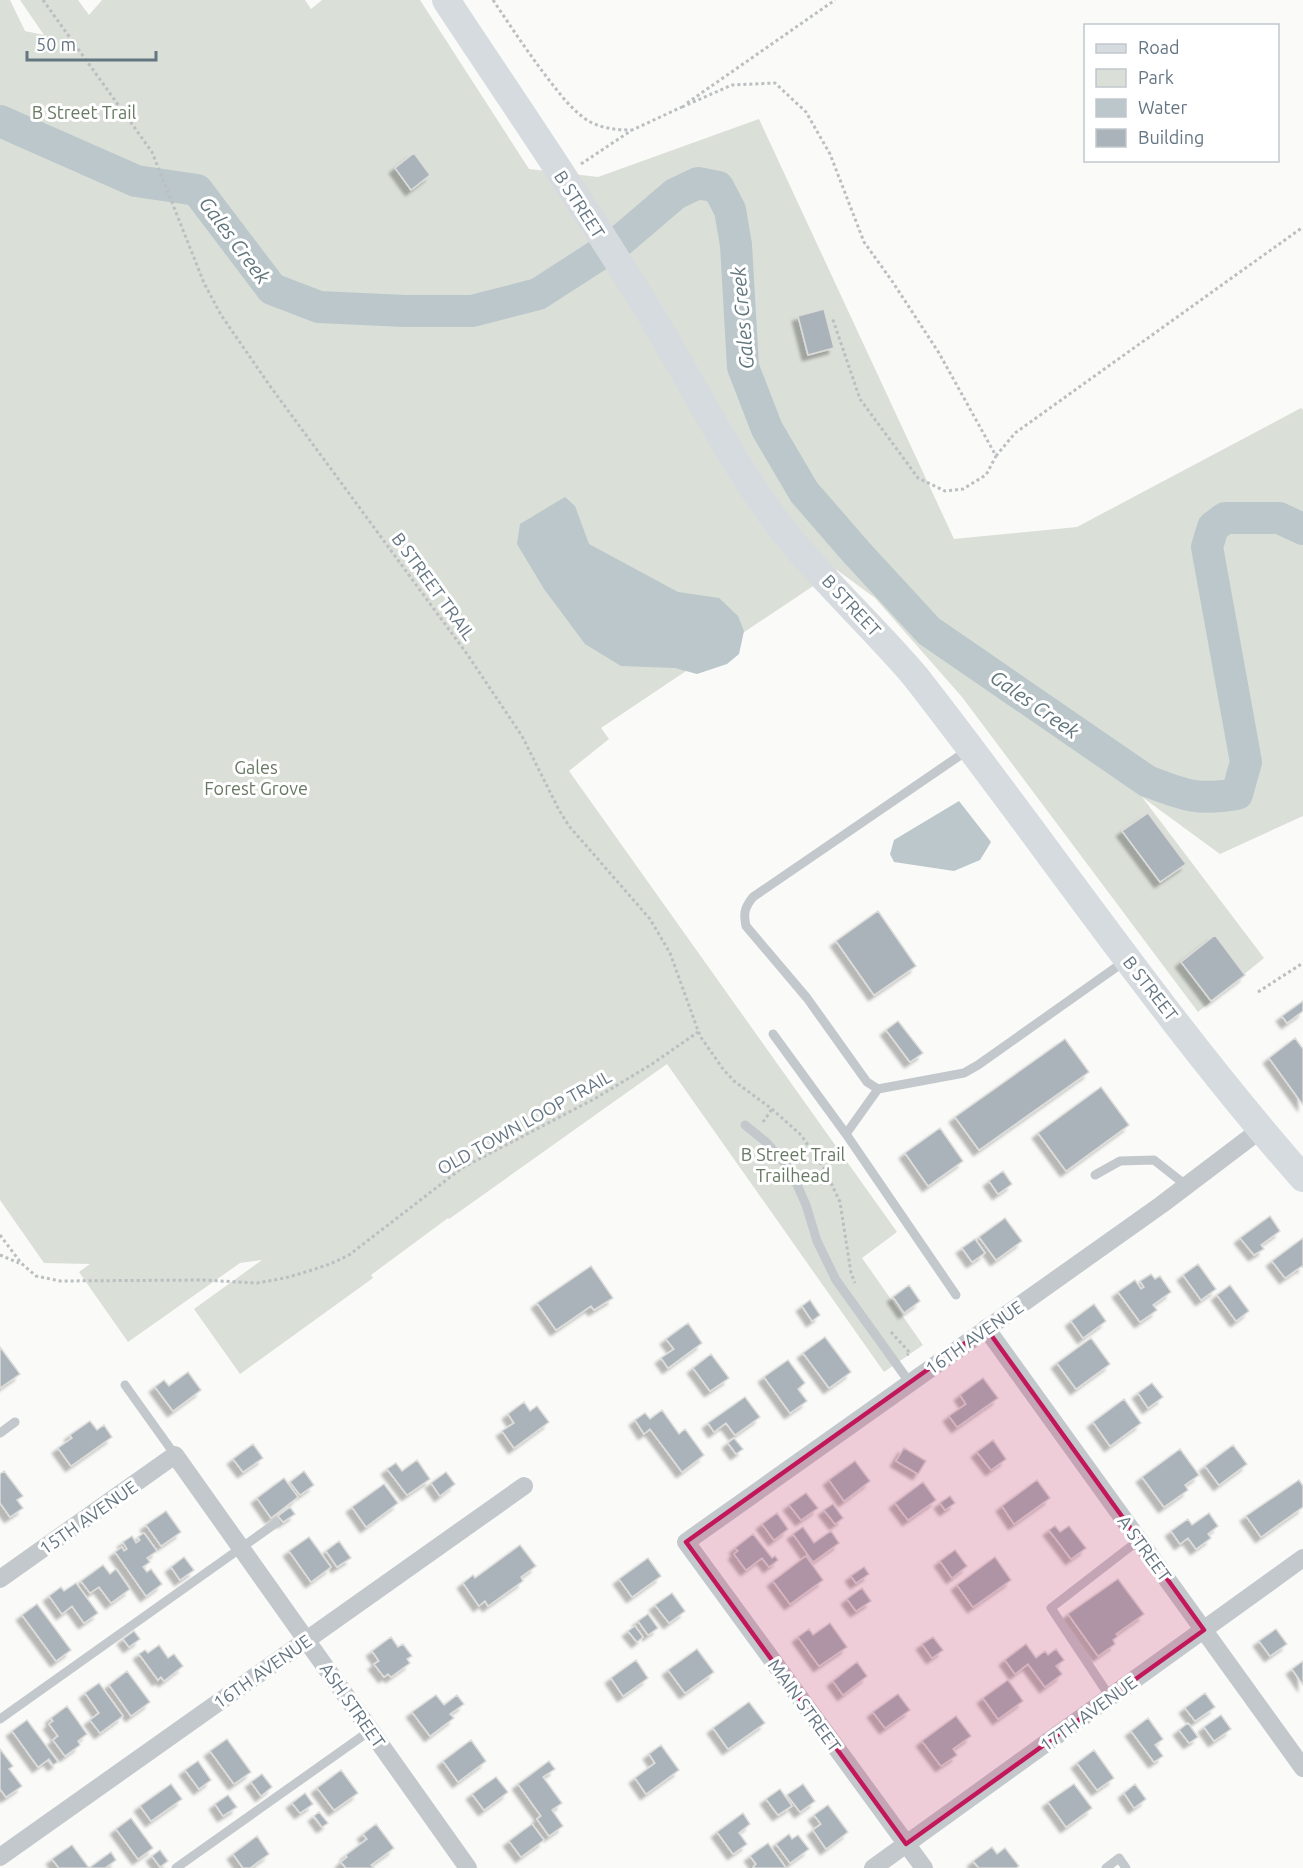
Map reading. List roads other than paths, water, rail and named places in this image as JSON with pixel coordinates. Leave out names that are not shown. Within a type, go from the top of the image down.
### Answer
[{"type":"main road","name":"B STREET","points":[[446,0],[638,292],[739,465],[773,517],[802,552],[889,645],[1260,1130],[1303,1178]]},
{"type":"street","name":"16TH AVENUE","points":[[686,1542],[1187,1186],[1260,1130]]},
{"type":"street","name":"A STREET","points":[[986,1328],[1303,1768]]},
{"type":"street","name":"ASH STREET","points":[[175,1455],[468,1868]]},
{"type":"street","name":"15TH AVENUE","points":[[0,1579],[175,1455]]},
{"type":"street","name":"16TH AVENUE","points":[[4,1857],[306,1639],[524,1486]]},
{"type":"street","name":"MAIN STREET","points":[[686,1542],[924,1868]]},
{"type":"street","name":"17TH AVENUE","points":[[873,1868],[1303,1558]]},
{"type":"lane","points":[[878,1089],[867,1082],[807,998],[746,926],[743,916],[746,906],[753,897],[970,748]]},
{"type":"lane","points":[[846,1134],[878,1089],[964,1072],[978,1065],[1128,959]]},
{"type":"lane","points":[[773,1034],[846,1134],[956,1295]]},
{"type":"lane","points":[[745,1125],[778,1154],[790,1170],[807,1205],[817,1240],[836,1280],[910,1383]]},
{"type":"lane","points":[[1095,1175],[1120,1161],[1154,1160],[1187,1186]]},
{"type":"lane","points":[[125,1385],[175,1455]]},
{"type":"lane","points":[[0,1433],[15,1422]]},
{"type":"lane","points":[[0,1719],[276,1523]]},
{"type":"lane","points":[[1110,1697],[1051,1608],[1139,1540]]},
{"type":"lane","points":[[176,1868],[370,1730]]},
{"type":"lane","points":[[1106,1868],[1119,1858],[1126,1868]]},
{"type":"water","points":[[565,497],[575,506],[589,544],[678,592],[719,598],[738,616],[744,631],[739,654],[727,664],[697,674],[675,668],[621,666],[585,644],[544,589],[517,544],[520,524]]},
{"type":"water","points":[[959,801],[991,842],[980,860],[954,871],[894,862],[890,854],[894,840]]},
{"type":"waterway","name":"Gales Creek","points":[[0,121],[136,181],[197,190],[272,289],[319,307],[472,311],[538,294],[620,241],[675,194],[698,183],[718,187],[730,210],[736,245],[743,367],[767,429],[804,492],[929,631],[1147,781],[1181,793],[1200,797],[1237,794],[1246,762],[1207,547],[1213,527],[1225,518],[1279,518],[1303,529]]},
{"type":"park label","name":"B Street Trail","points":[[84,112]]},
{"type":"park label","name":"Gales Forest Grove","points":[[256,777]]},
{"type":"park label","name":"B Street Trail Trailhead","points":[[793,1164]]}]
